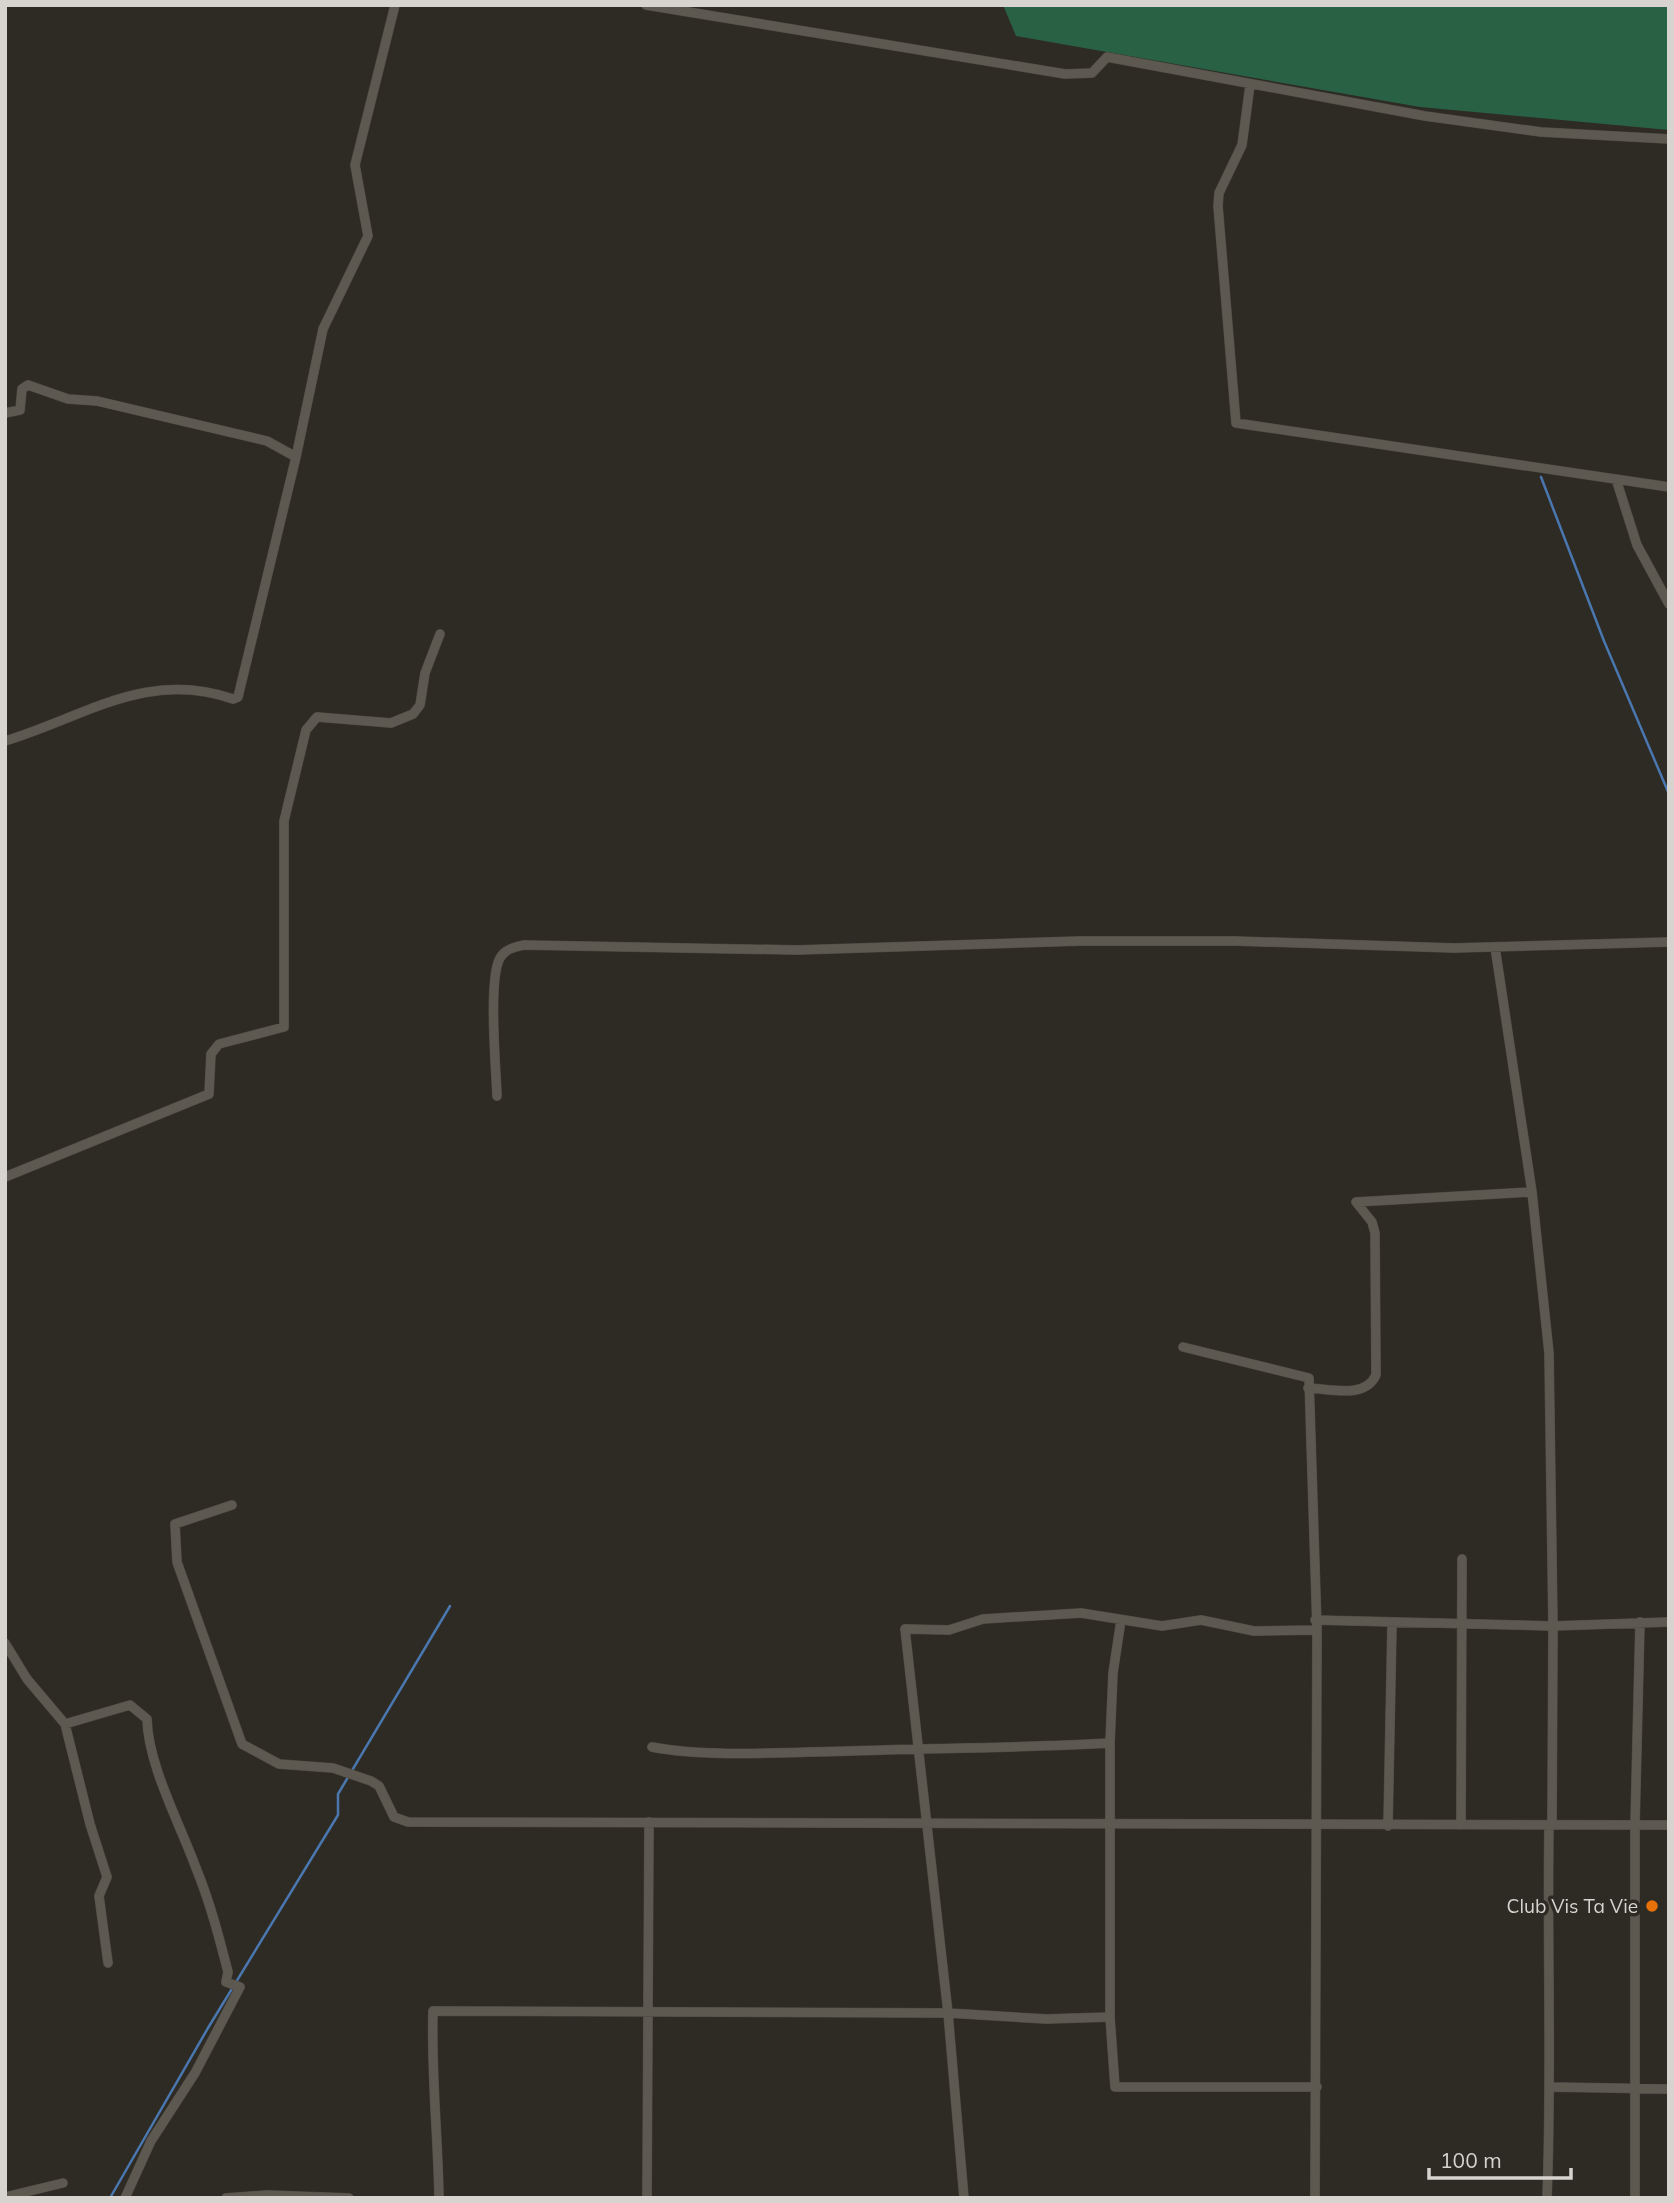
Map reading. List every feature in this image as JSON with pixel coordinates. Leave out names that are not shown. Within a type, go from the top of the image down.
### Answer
[{"type":"street","points":[[5,741],[43,729],[84,710],[165,687],[219,694],[233,699],[238,697],[296,457],[323,330],[368,236],[355,165],[395,5]]},
{"type":"street","points":[[646,5],[1065,74],[1092,74],[1107,57],[1425,116],[1541,132],[1669,139]]},
{"type":"street","points":[[1250,85],[1242,145],[1219,193],[1218,206],[1236,423],[1669,487]]},
{"type":"street","points":[[5,413],[20,410],[22,389],[28,385],[68,399],[97,401],[267,441],[296,457]]},
{"type":"street","points":[[1616,479],[1637,545],[1669,604]]},
{"type":"street","points":[[5,1177],[209,1094],[211,1054],[219,1044],[284,1027],[284,821],[306,730],[317,717],[391,723],[412,715],[420,705],[425,673],[440,634]]},
{"type":"street","points":[[497,1097],[495,1021],[498,966],[504,953],[524,945],[797,950],[990,942],[1235,941],[1495,947],[1669,942]]},
{"type":"street","points":[[1495,947],[1532,1192],[1549,1353],[1553,1626],[1547,1944],[1551,2087],[1547,2198]]},
{"type":"street","points":[[1308,1388],[1359,1391],[1372,1384],[1376,1375],[1375,1233],[1372,1222],[1356,1202],[1532,1192]]},
{"type":"street","points":[[1183,1347],[1309,1378],[1316,1625],[1315,2198]]},
{"type":"street","points":[[232,1505],[175,1524],[177,1562],[242,1744],[279,1764],[316,1766],[349,1773],[379,1786],[394,1817],[408,1822],[926,1824],[950,1821],[1317,1826],[1669,1825]]},
{"type":"street","points":[[1461,1825],[1462,1559]]},
{"type":"street","points":[[964,2198],[948,2013],[905,1629],[950,1630],[983,1619],[1082,1613],[1162,1626],[1201,1620],[1254,1631],[1316,1625],[1553,1626],[1669,1622]]},
{"type":"street","points":[[1121,1620],[1113,1673],[1110,1743],[1110,2018],[1115,2087],[1317,2087]]},
{"type":"street","points":[[1635,2198],[1635,1825],[1640,1622]]},
{"type":"street","points":[[1388,1826],[1392,1624]]},
{"type":"street","points":[[5,1643],[27,1679],[65,1724],[90,1825],[107,1877],[99,1896],[108,1963]]},
{"type":"street","points":[[65,1724],[130,1705],[147,1719],[147,1736],[210,1905],[228,1972],[226,1982],[240,1987],[212,2043],[151,2141],[125,2198]]},
{"type":"street","points":[[652,1746],[773,1753],[918,1748],[1007,1749],[1110,1743]]},
{"type":"street","points":[[647,2198],[649,1822]]},
{"type":"street","points":[[439,2198],[438,2134],[432,2072],[433,2011],[948,2013],[1046,2019],[1110,2018]]},
{"type":"street","points":[[1551,2087],[1669,2089]]},
{"type":"street","points":[[5,2197],[62,2183]]},
{"type":"street","points":[[226,2198],[267,2195],[349,2198]]},
{"type":"green space","points":[[1003,5],[1669,5],[1669,130],[1420,107],[1016,36]]},
{"type":"waterway","points":[[1541,477],[1604,641],[1669,794]]},
{"type":"waterway","points":[[110,2198],[208,2028],[338,1815],[338,1794],[450,1606]]},
{"type":"place","name":"Club Vis Ta Vie","points":[[1652,1906]]}]
